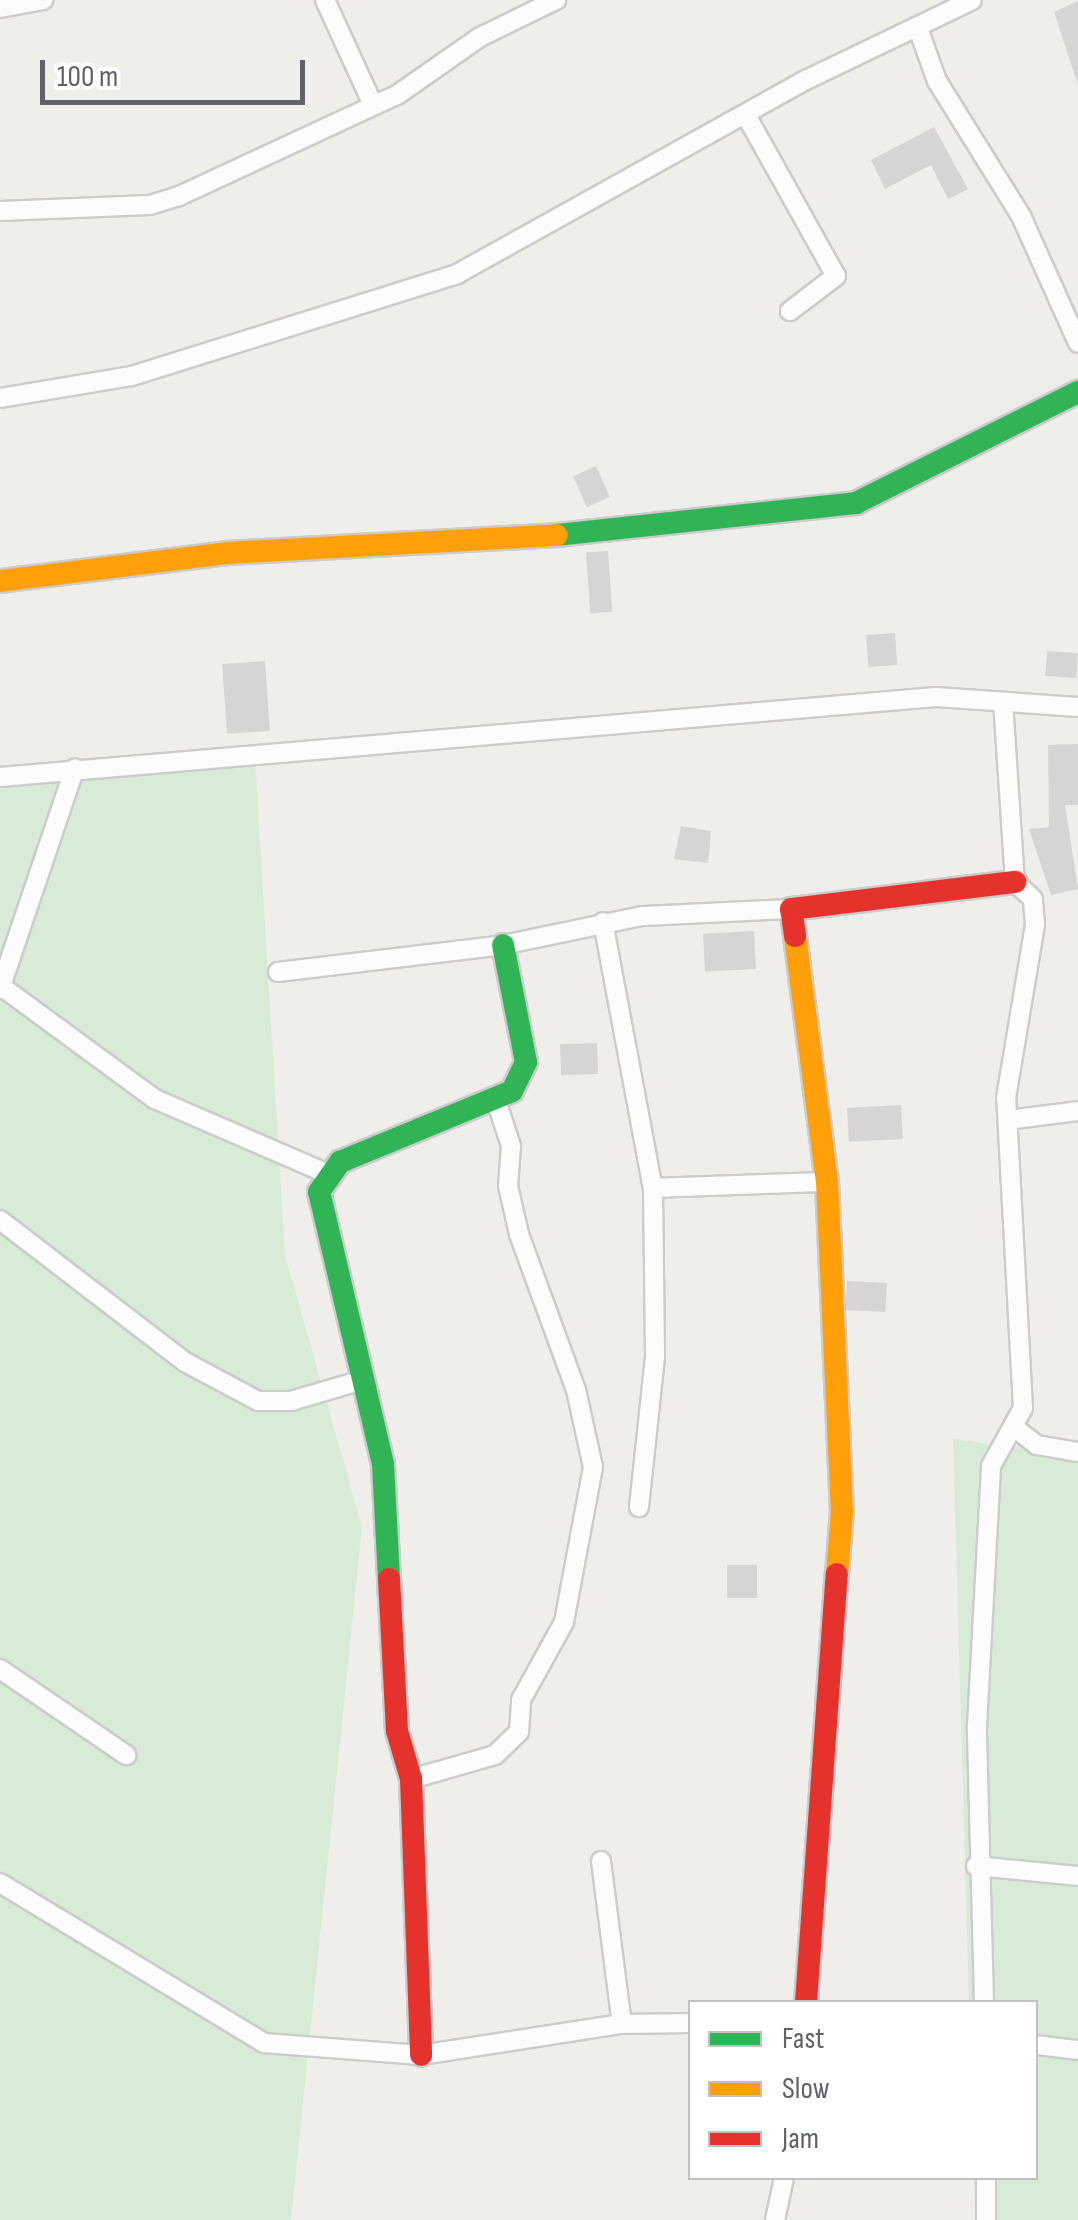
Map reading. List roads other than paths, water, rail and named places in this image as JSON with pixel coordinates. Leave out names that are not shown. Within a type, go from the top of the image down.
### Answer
[{"type":"street","points":[[0,8],[43,0]]},
{"type":"street","points":[[325,0],[373,105]]},
{"type":"street","points":[[0,211],[150,205],[373,105],[480,37],[556,0]]},
{"type":"street","points":[[0,398],[132,376],[457,274],[746,117],[806,80],[919,31],[972,0]]},
{"type":"street","points":[[919,31],[937,81],[1021,216],[1078,343]]},
{"type":"street","points":[[746,117],[834,263],[830,288],[790,311]]},
{"type":"street","points":[[0,581],[228,553],[496,542],[856,503],[1078,392]]},
{"type":"street","points":[[0,777],[936,697],[1078,707]]},
{"type":"street","points":[[984,2000],[976,1866],[991,1466],[1015,1428],[1023,1393],[1008,1120],[1035,924],[1033,899],[1015,882],[1002,702]]},
{"type":"street","points":[[74,768],[1,987],[155,1099],[326,1173]]},
{"type":"street","points":[[278,972],[503,945],[603,922],[698,909],[791,909],[1015,882]]},
{"type":"street","points":[[791,909],[828,1182],[842,1511],[806,2000]]},
{"type":"street","points":[[603,922],[653,1188],[655,1357],[640,1507]]},
{"type":"street","points":[[420,2055],[410,1780],[397,1731],[383,1464],[331,1260],[319,1192],[326,1173],[512,1091],[526,1062],[503,945]]},
{"type":"street","points":[[410,1780],[495,1755],[518,1732],[521,1700],[564,1622],[594,1467],[576,1390],[519,1234],[508,1186],[511,1146],[496,1100]]},
{"type":"street","points":[[1008,1120],[1078,1111]]},
{"type":"street","points":[[653,1188],[828,1182]]},
{"type":"street","points":[[0,1220],[224,1386],[258,1401],[291,1401],[363,1380]]},
{"type":"street","points":[[1015,1428],[1042,1447],[1078,1452]]},
{"type":"street","points":[[0,1669],[126,1755]]},
{"type":"street","points":[[601,1862],[622,2024]]},
{"type":"street","points":[[976,1866],[1078,1876]]},
{"type":"street","points":[[0,1883],[264,2043],[420,2055],[622,2024],[688,2024]]},
{"type":"street","points":[[1038,2045],[1078,2050]]},
{"type":"street","points":[[775,2220],[784,2180]]},
{"type":"street","points":[[986,2180],[986,2220]]}]
